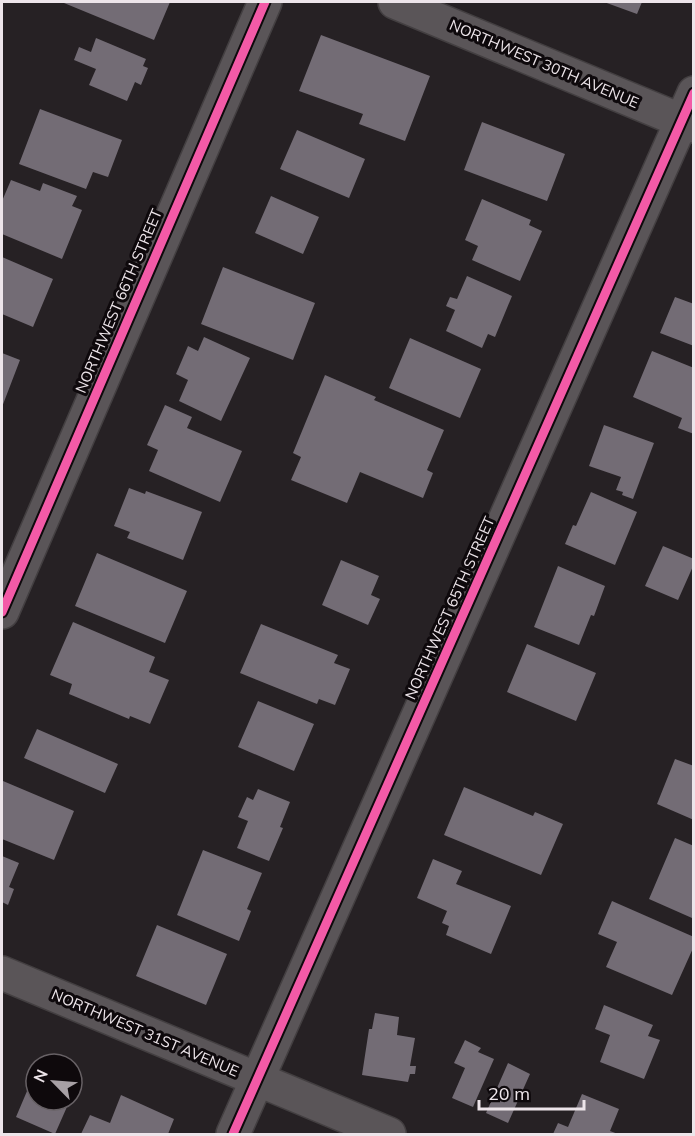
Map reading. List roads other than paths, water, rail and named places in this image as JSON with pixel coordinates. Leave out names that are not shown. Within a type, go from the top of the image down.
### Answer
[{"type":"street","name":"NORTHWEST 66TH STREET","points":[[2,612],[265,2]]},
{"type":"street","name":"NORTHWEST 30TH AVENUE","points":[[395,2],[690,113]]},
{"type":"street","name":"NORTHWEST 65TH STREET","points":[[233,1134],[690,113]]},
{"type":"street","name":"NORTHWEST 31ST AVENUE","points":[[2,974],[388,1134]]}]
